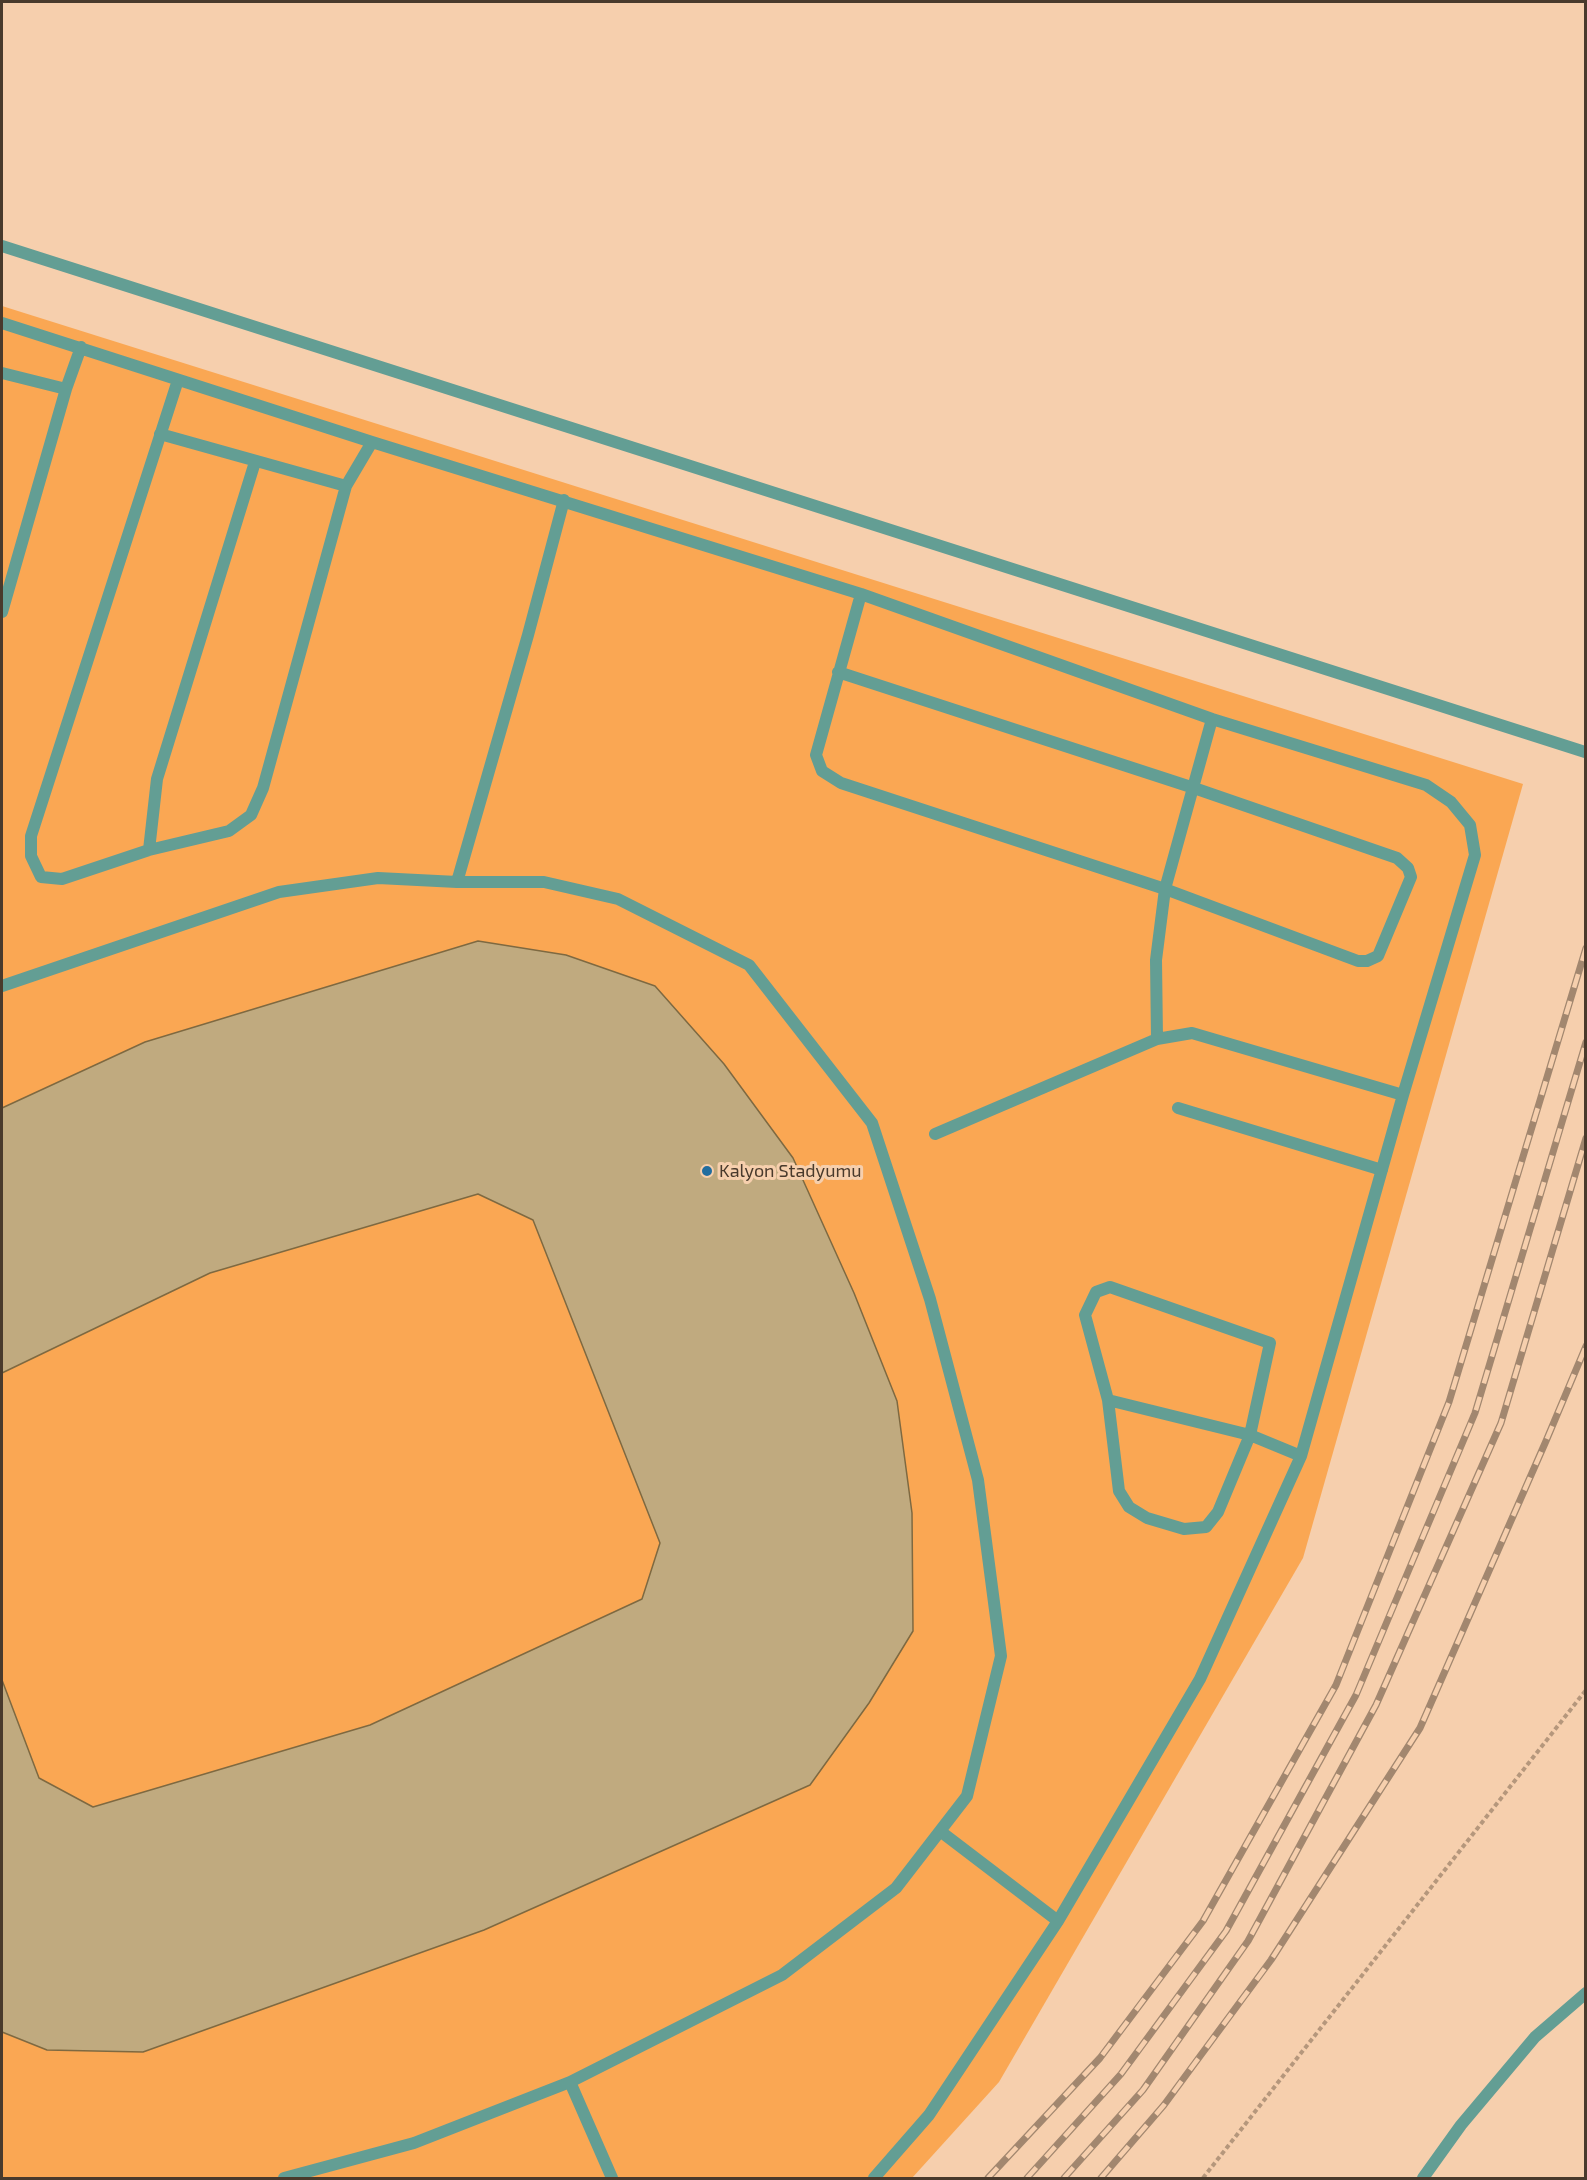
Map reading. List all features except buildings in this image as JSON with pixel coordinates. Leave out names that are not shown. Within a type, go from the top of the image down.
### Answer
[{"type":"street","points":[[2,246],[1586,752]]},
{"type":"street","points":[[2,323],[372,442],[861,594],[1212,719],[1426,785],[1451,802],[1470,825],[1474,855],[1403,1095],[1301,1456],[1200,1679],[1058,1921],[929,2115],[874,2178]]},
{"type":"street","points":[[2,612],[66,388],[81,347]]},
{"type":"street","points":[[2,374],[66,388]]},
{"type":"street","points":[[177,380],[32,836],[30,856],[41,877],[62,879],[149,850],[229,831],[251,815],[263,788],[346,486],[372,442]]},
{"type":"street","points":[[160,434],[346,486]]},
{"type":"street","points":[[149,850],[157,779],[255,462]]},
{"type":"street","points":[[457,882],[564,500]]},
{"type":"street","points":[[838,672],[1194,788],[1397,858],[1408,868],[1411,877],[1378,956],[1367,961],[1358,961],[1165,889],[841,783],[822,771],[816,755],[838,672],[861,594]]},
{"type":"street","points":[[1157,1039],[1156,960],[1165,889],[1212,719]]},
{"type":"street","points":[[2,986],[279,892],[378,878],[457,882],[544,882],[618,900],[749,965],[872,1123],[930,1299],[978,1480],[1001,1656],[968,1796],[896,1888],[782,1975],[570,2082],[414,2143],[284,2178]]},
{"type":"street","points":[[935,1134],[1157,1039],[1192,1034],[1403,1095]]},
{"type":"street","points":[[1178,1108],[1382,1170]]},
{"type":"street","points":[[1110,1287],[1270,1343],[1250,1435],[1218,1512],[1206,1527],[1184,1529],[1148,1518],[1129,1507],[1119,1491],[1108,1400],[1085,1316],[1096,1292],[1110,1287]]},
{"type":"street","points":[[1108,1400],[1250,1435],[1301,1456]]},
{"type":"street","points":[[940,1831],[1058,1921]]},
{"type":"street","points":[[1423,2178],[1461,2125],[1534,2037],[1586,1993]]},
{"type":"street","points":[[570,2082],[612,2178]]},
{"type":"path","points":[[1203,2178],[1586,1690]]},
{"type":"shaded area","name":"Kalyon Stadyumu","points":[[2,306],[1523,784],[1303,1558],[999,2082],[912,2178],[2,2178]]},
{"type":"railway","points":[[988,2178],[1100,2058],[1203,1921],[1336,1685],[1449,1402],[1586,948]]},
{"type":"railway","points":[[1027,2178],[1121,2074],[1226,1931],[1356,1695],[1475,1413],[1586,1042]]},
{"type":"railway","points":[[1064,2178],[1143,2090],[1248,1941],[1376,1705],[1501,1423],[1586,1138]]},
{"type":"railway","points":[[1101,2178],[1164,2105],[1271,1960],[1420,1728],[1586,1346]]},
{"type":"place","name":"Kalyon Stadyumu","points":[[707,1171]]}]
